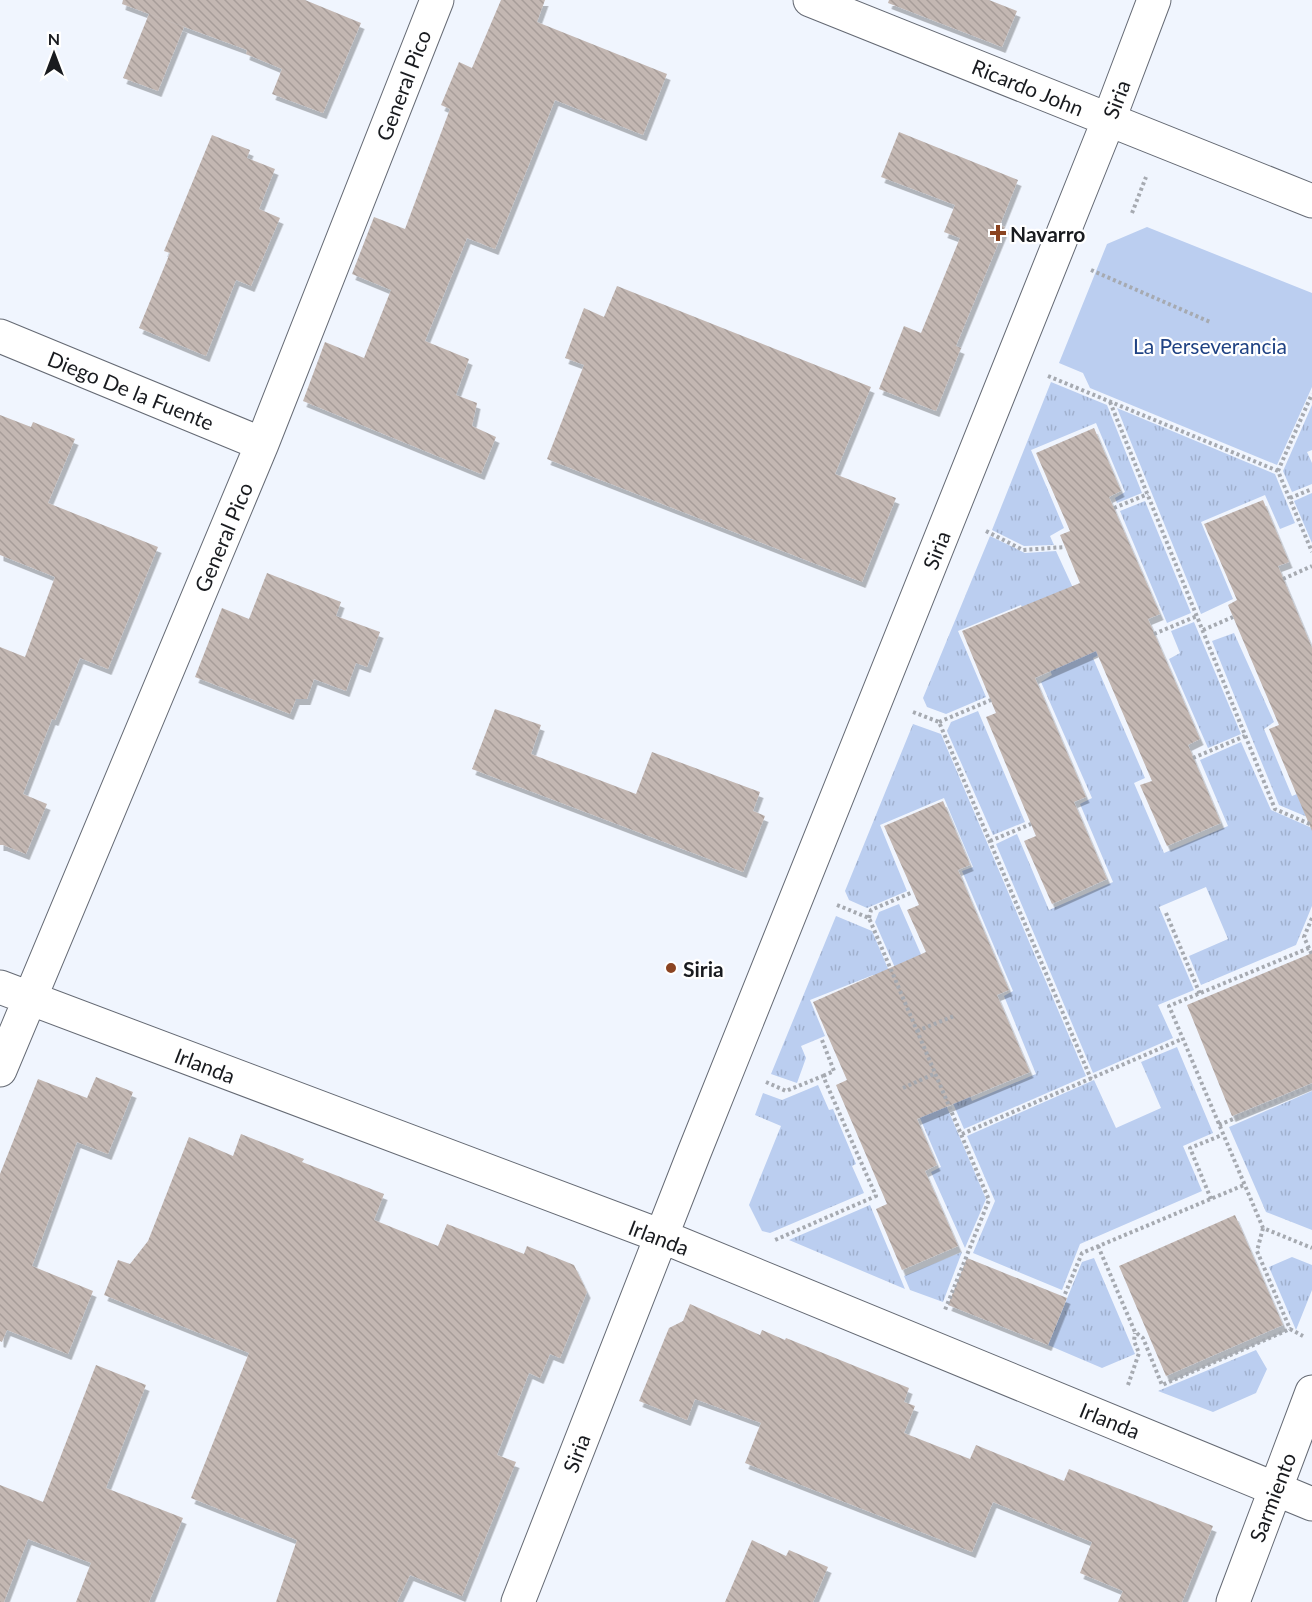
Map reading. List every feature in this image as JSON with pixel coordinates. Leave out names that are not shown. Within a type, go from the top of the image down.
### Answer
[{"type":"street","name":"General Pico","points":[[0,1070],[14,993],[262,444],[437,0]]},
{"type":"street","name":"Ricardo John","points":[[810,0],[1312,201]]},
{"type":"street","name":"Siria","points":[[518,1602],[661,1236],[1109,119],[1154,0]]},
{"type":"street","name":"Diego De la Fuente","points":[[0,336],[262,444]]},
{"type":"street","name":"Irlanda","points":[[14,993],[661,1236],[1312,1504]]},
{"type":"street","name":"Sarmiento","points":[[1233,1602],[1312,1392]]},
{"type":"path","points":[[1091,270],[1210,322]]},
{"type":"path","points":[[1047,376],[1278,471],[1312,552]]},
{"type":"path","points":[[1278,471],[1312,394]]},
{"type":"path","points":[[1110,402],[1275,809],[1312,825]]},
{"type":"path","points":[[1290,498],[1312,489]]},
{"type":"path","points":[[1114,508],[1148,494]]},
{"type":"path","points":[[985,530],[1023,550],[1065,547]]},
{"type":"path","points":[[1283,579],[1312,566]]},
{"type":"path","points":[[1154,634],[1197,616]]},
{"type":"path","points":[[1203,630],[1233,616]]},
{"type":"path","points":[[939,722],[991,700]]},
{"type":"path","points":[[912,711],[939,722],[1091,1079]]},
{"type":"path","points":[[1193,758],[1245,736]]},
{"type":"path","points":[[990,841],[1031,824]]},
{"type":"path","points":[[913,892],[872,910],[869,918],[989,1200],[944,1311]]},
{"type":"path","points":[[833,904],[869,918]]},
{"type":"path","points":[[1166,913],[1200,993]]},
{"type":"path","points":[[1312,918],[1304,937],[1312,955]]},
{"type":"path","points":[[1303,1336],[1290,1329],[1257,1251],[1263,1228],[1169,1006],[1309,948]]},
{"type":"path","points":[[917,1031],[954,1016]]},
{"type":"path","points":[[962,1134],[1182,1039]]},
{"type":"path","points":[[761,1080],[786,1091],[834,1071],[822,1040]]},
{"type":"path","points":[[903,1088],[936,1073]]},
{"type":"path","points":[[772,1242],[876,1196],[823,1076]]},
{"type":"path","points":[[1219,1125],[1312,1086]]},
{"type":"path","points":[[1211,1199],[1190,1148],[1222,1135]]},
{"type":"path","points":[[1065,1294],[1082,1254],[1244,1185]]},
{"type":"path","points":[[1263,1228],[1312,1248]]},
{"type":"path","points":[[1098,1246],[1135,1332],[1134,1341],[1139,1353],[1128,1385]]},
{"type":"path","points":[[1135,1332],[1143,1338],[1162,1385],[1290,1329]]},
{"type":"green space","name":"La Perseverancia","points":[[1147,227],[1312,293],[1312,387],[1277,465],[1090,388],[1083,373],[1059,363],[1107,244]]},
{"type":"green space","points":[[1051,382],[1107,405],[1142,493],[1117,503],[1115,498],[1125,492],[1096,423],[1031,450],[1064,528],[1050,536],[1054,545],[1024,546],[992,530]]},
{"type":"green space","points":[[1312,405],[1312,450],[1307,452],[1312,463],[1312,484],[1292,492],[1283,471]]},
{"type":"green space","points":[[1117,408],[1275,474],[1295,523],[1280,529],[1265,495],[1201,522],[1233,599],[1201,614]]},
{"type":"green space","points":[[1312,493],[1312,543],[1294,501]]},
{"type":"green space","points":[[1145,501],[1191,613],[1167,623],[1120,511]]},
{"type":"green space","points":[[990,536],[1025,553],[1056,551],[1103,653],[1093,658],[1145,778],[1134,783],[1164,853],[1228,826],[1200,760],[1241,742],[1271,810],[1312,828],[1312,906],[1296,945],[1201,985],[1189,956],[1228,939],[1206,887],[1159,907],[1194,990],[1158,1005],[1173,1038],[1093,1073],[996,844],[1017,834],[1049,910],[1113,882],[1080,804],[1092,798],[1041,682],[1052,675],[1021,605],[958,631],[986,697],[946,714],[927,707],[923,698]]},
{"type":"green space","points":[[1194,622],[1241,734],[1208,748],[1169,659],[1180,653],[1171,631]]},
{"type":"green space","points":[[1234,633],[1274,722],[1264,729],[1292,796],[1312,788],[1312,819],[1279,805],[1212,641]]},
{"type":"green space","points":[[978,711],[1025,822],[993,835],[947,731],[951,722]]},
{"type":"green space","points":[[913,724],[941,734],[1086,1076],[964,1129],[923,1033],[939,1027],[972,1101],[1036,1074],[1004,996],[1013,991],[962,871],[973,867],[944,798],[880,825],[907,891],[867,908],[849,900],[845,891]]},
{"type":"green space","points":[[899,904],[947,1014],[920,1025],[875,922],[879,912]]},
{"type":"green space","points":[[836,916],[872,931],[986,1199],[965,1248],[931,1172],[941,1167],[890,1048],[902,1042],[873,975],[810,1000],[825,1036],[801,1046],[806,1058],[797,1083],[771,1074]]},
{"type":"green space","points":[[1177,1047],[1213,1133],[1183,1146],[1202,1191],[1080,1244],[1062,1290],[973,1253],[995,1201],[967,1136],[1094,1080],[1116,1128],[1161,1108],[1141,1062]]},
{"type":"green space","points":[[818,1085],[829,1110],[833,1109],[856,1164],[852,1166],[864,1193],[770,1233],[762,1231],[749,1205],[781,1126],[755,1115],[763,1093],[782,1100]]},
{"type":"green space","points":[[1312,1091],[1312,1230],[1266,1212],[1229,1127]]},
{"type":"green space","points":[[870,1205],[905,1289],[789,1240]]},
{"type":"green space","points":[[962,1252],[943,1302],[910,1290],[904,1276]]},
{"type":"green space","points":[[1292,1257],[1312,1265],[1312,1290],[1296,1330],[1269,1267]]},
{"type":"green space","points":[[1094,1258],[1135,1354],[1102,1368],[1048,1345],[1082,1262]]},
{"type":"green space","points":[[1256,1350],[1267,1369],[1256,1393],[1213,1412],[1158,1391]]},
{"type":"building","points":[[123,0],[305,0],[361,23],[323,113],[272,94],[282,69],[246,54],[247,50],[122,4]]},
{"type":"building","points":[[501,0],[545,0],[537,22],[667,74],[643,135],[555,100],[495,249],[467,238],[425,341],[469,359],[456,395],[477,403],[472,426],[496,437],[481,474],[303,401],[325,342],[364,358],[391,290],[352,274],[374,217],[405,229],[450,109],[441,105],[459,62],[472,68]]},
{"type":"building","points":[[889,0],[989,0],[1017,11],[1002,47],[888,3]]},
{"type":"building","points":[[149,14],[184,27],[158,91],[123,78]]},
{"type":"building","points":[[899,132],[1018,180],[1000,225],[1005,227],[956,346],[961,348],[936,411],[879,389],[904,326],[921,333],[960,238],[944,232],[955,205],[881,177]]},
{"type":"building","points":[[212,135],[250,150],[247,158],[275,169],[259,209],[280,218],[251,286],[236,280],[206,356],[139,328],[170,253],[164,251]]},
{"type":"building","points":[[617,286],[871,387],[835,474],[896,498],[862,582],[547,459],[584,365],[565,358],[584,308],[604,317]]},
{"type":"building","points":[[0,415],[31,427],[33,422],[75,439],[48,503],[158,547],[108,669],[80,658],[55,720],[52,719],[23,794],[47,804],[26,854],[0,845],[0,647],[25,657],[55,577],[0,555]]},
{"type":"building","points":[[1094,428],[1121,491],[1109,497],[1160,614],[1148,619],[1200,739],[1188,745],[1221,823],[1167,846],[1140,785],[1152,781],[1096,651],[1035,678],[1086,797],[1074,802],[1107,879],[1052,904],[1024,841],[1036,836],[986,717],[996,713],[962,631],[1080,583],[1060,535],[1070,531],[1036,453]]},
{"type":"building","points":[[1263,500],[1289,562],[1278,566],[1312,648],[1312,831],[1269,729],[1279,725],[1228,605],[1237,600],[1204,524]]},
{"type":"building","points":[[267,573],[341,602],[336,616],[380,632],[367,667],[356,663],[346,691],[314,679],[307,699],[296,699],[290,714],[195,677],[222,608],[249,619]]},
{"type":"building","points":[[495,709],[541,725],[531,754],[636,794],[652,752],[760,792],[753,811],[765,816],[743,872],[472,769]]},
{"type":"building","points":[[943,801],[970,865],[958,870],[1009,990],[997,995],[1030,1072],[917,1119],[937,1165],[925,1171],[958,1246],[902,1270],[876,1209],[887,1204],[836,1085],[847,1080],[813,1002],[926,952],[907,910],[919,905],[884,826]]},
{"type":"building","points":[[1312,953],[1312,1083],[1232,1116],[1187,1005]]},
{"type":"building","points":[[96,1077],[133,1092],[108,1154],[77,1142],[32,1266],[93,1291],[68,1354],[7,1330],[2,1342],[0,1341],[0,1174],[38,1079],[87,1098]]},
{"type":"building","points":[[241,1134],[304,1159],[302,1162],[384,1194],[374,1220],[438,1246],[447,1224],[524,1254],[527,1246],[574,1265],[587,1292],[560,1358],[550,1354],[540,1378],[529,1373],[497,1455],[516,1462],[462,1596],[410,1575],[397,1602],[276,1602],[297,1540],[191,1498],[249,1353],[104,1295],[118,1260],[130,1264],[148,1241],[189,1137],[233,1156]]},
{"type":"building","points":[[1235,1215],[1283,1325],[1166,1376],[1119,1266]]},
{"type":"building","points":[[967,1258],[1067,1298],[1048,1345],[948,1305]]},
{"type":"building","points":[[690,1304],[760,1335],[762,1330],[785,1340],[786,1338],[909,1388],[904,1402],[915,1406],[904,1433],[970,1459],[976,1445],[1064,1481],[1069,1469],[1213,1526],[1182,1602],[1118,1602],[1123,1591],[1080,1573],[1092,1542],[993,1502],[972,1552],[745,1463],[761,1423],[695,1399],[687,1420],[639,1401],[669,1328],[683,1321]]},
{"type":"building","points":[[96,1365],[146,1385],[106,1488],[183,1518],[149,1602],[76,1602],[91,1563],[28,1539],[4,1602],[0,1602],[0,1485],[43,1502]]},
{"type":"building","points":[[752,1540],[786,1556],[789,1550],[828,1567],[813,1602],[725,1602]]},
{"type":"place","name":"Navarro","points":[[998,233]]},
{"type":"place","name":"Siria","points":[[671,968]]}]
